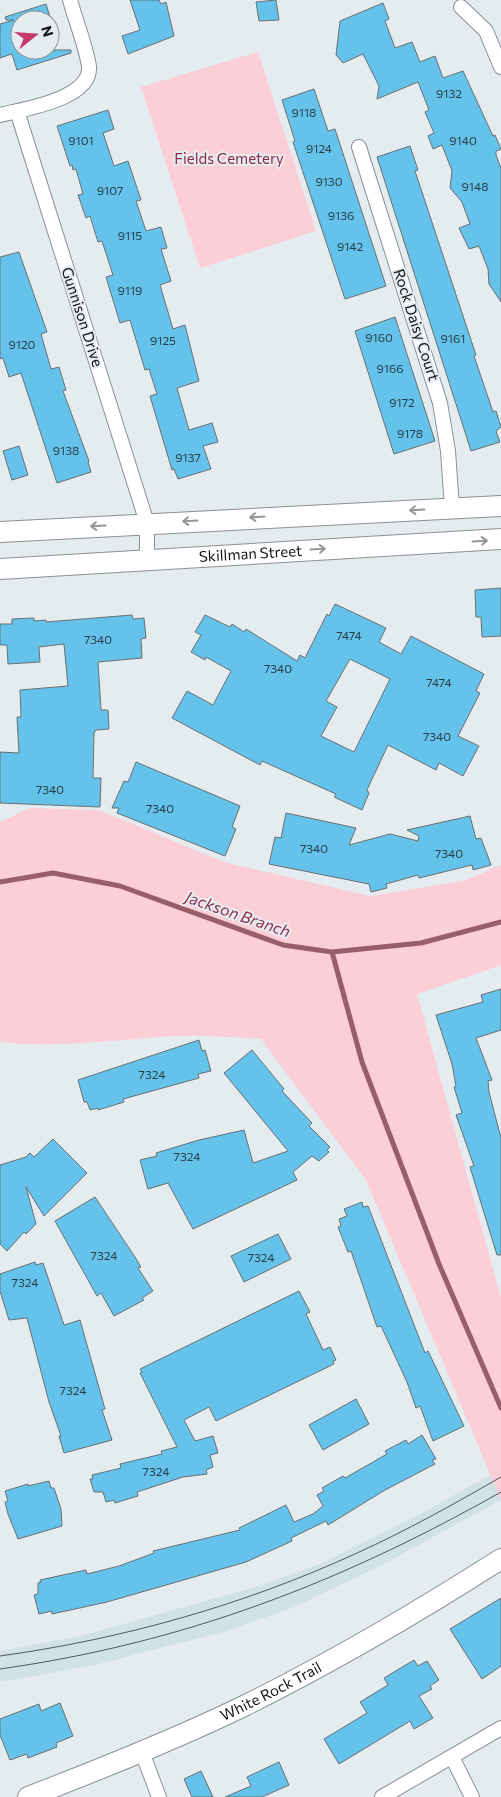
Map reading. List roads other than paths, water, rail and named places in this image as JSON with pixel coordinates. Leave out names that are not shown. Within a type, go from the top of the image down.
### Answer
[{"type":"main road","points":[[0,532],[501,506]]},
{"type":"main road","name":"Skillman Street","points":[[0,569],[501,540]]},
{"type":"main road","name":"White Rock Trail","points":[[28,1797],[142,1752],[243,1706],[300,1677],[445,1595],[501,1559]]},
{"type":"street","points":[[0,116],[72,95],[83,85],[89,68],[70,0]]},
{"type":"street","points":[[461,7],[486,31],[501,67]]},
{"type":"street","name":"Gunnison Drive","points":[[17,111],[147,524],[147,559]]},
{"type":"street","name":"Rock Daisy Court","points":[[359,147],[440,402],[448,450],[452,508]]},
{"type":"street","points":[[382,1797],[501,1728]]},
{"type":"street","points":[[142,1752],[159,1797]]},
{"type":"street","points":[[452,1757],[472,1797]]},
{"type":"waterway","name":"Jackson Branch","points":[[0,882],[53,873],[120,886],[283,945],[332,952],[421,943],[501,922]]},
{"type":"waterway","points":[[332,952],[362,1062],[439,1264],[501,1408]]},
{"type":"tram line","points":[[0,1656],[46,1649],[137,1630],[182,1618],[271,1589],[375,1545],[501,1477]]},
{"type":"tram line","points":[[0,1669],[68,1658],[133,1643],[197,1626],[259,1605],[381,1554],[441,1525],[501,1492]]},
{"type":"park label","name":"Fields Cemetery","points":[[229,159]]}]
